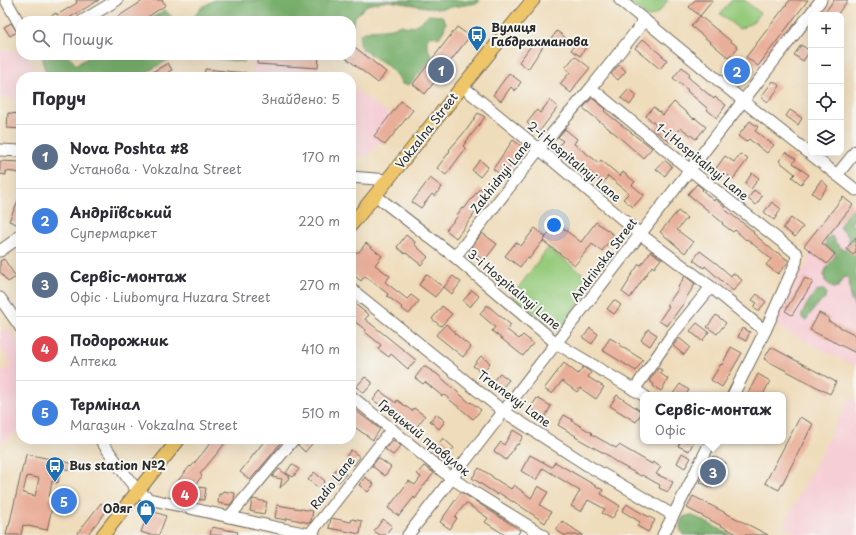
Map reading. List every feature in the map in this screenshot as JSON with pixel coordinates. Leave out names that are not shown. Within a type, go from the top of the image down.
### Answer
[{"type":"main road","name":"Vokzalna Street","points":[[356,219],[533,0]]},
{"type":"main road","points":[[103,535],[175,444]]},
{"type":"street","points":[[6,0],[16,18]]},
{"type":"street","points":[[90,16],[117,0]]},
{"type":"street","points":[[620,0],[856,190]]},
{"type":"street","name":"Andriivska Street","points":[[408,535],[450,478],[504,411],[821,0]]},
{"type":"street","name":"Zakhidnyi Lane","points":[[455,257],[539,149],[591,88],[644,20]]},
{"type":"street","name":"2-i Hospitalnyi Lane","points":[[462,86],[640,234],[711,288],[764,331]]},
{"type":"street","name":"1-i Hospitalnyi Lane","points":[[591,88],[690,170],[797,254],[796,262],[764,331]]},
{"type":"street","points":[[0,150],[16,152]]},
{"type":"street","points":[[837,175],[856,151]]},
{"type":"street","points":[[356,177],[388,180]]},
{"type":"street","name":"3-i Hospitalnyi Lane","points":[[376,195],[455,257],[556,343],[639,393]]},
{"type":"street","points":[[0,252],[16,239]]},
{"type":"street","points":[[639,393],[671,336],[711,288]]},
{"type":"street","name":"Travnevyi Lane","points":[[356,293],[504,411],[587,465],[673,515]]},
{"type":"street","points":[[0,298],[16,321]]},
{"type":"street","points":[[735,392],[764,331]]},
{"type":"street","name":"Грецький провулок","points":[[356,400],[450,478],[544,535]]},
{"type":"street","name":"Radio Lane","points":[[312,535],[392,429]]},
{"type":"street","points":[[104,444],[138,491],[149,499],[312,535]]},
{"type":"street","points":[[229,517],[290,444]]},
{"type":"street","points":[[663,535],[710,444]]},
{"type":"shaded area","points":[[0,50],[16,51],[16,60],[30,60],[36,72],[16,72],[16,99],[0,97]]},
{"type":"shaded area","points":[[253,60],[319,60],[318,68],[327,69],[331,72],[251,72]]},
{"type":"shaded area","points":[[356,90],[390,115],[401,101],[413,110],[385,145],[381,142],[367,157],[356,156]]},
{"type":"shaded area","points":[[843,197],[856,207],[856,367],[776,326],[801,272],[809,262],[809,249],[804,246]]},
{"type":"shaded area","points":[[8,327],[16,339],[16,433],[0,444],[0,373],[12,365],[0,346],[0,332]]},
{"type":"shaded area","points":[[850,397],[856,401],[856,535],[799,535],[783,527]]},
{"type":"green space","points":[[214,0],[480,0],[478,3],[438,9],[389,1],[367,5],[356,16],[195,16],[201,8]]},
{"type":"green space","points":[[626,0],[668,0],[657,13],[651,17],[648,17]]},
{"type":"green space","points":[[732,0],[744,0],[760,13],[752,23],[739,29],[720,14]]},
{"type":"green space","points":[[165,10],[171,16],[155,16]]},
{"type":"green space","points":[[429,15],[442,16],[446,22],[444,30],[439,38],[431,35],[427,39],[427,47],[433,57],[409,85],[402,84],[398,76],[384,63],[363,50],[359,44],[360,34],[370,30],[392,28],[402,25],[410,27],[419,23]]},
{"type":"green space","points":[[43,60],[72,60],[76,65],[84,60],[168,60],[147,72],[46,72]]},
{"type":"green space","points":[[228,60],[246,60],[244,62]]},
{"type":"green space","points":[[855,208],[856,217],[851,223],[856,229],[856,309],[851,300],[849,279],[845,277],[843,278],[838,287],[833,288],[825,281],[824,274],[836,254],[825,245],[826,240],[832,236],[843,250],[850,244],[848,236],[840,228],[840,226],[849,211]]},
{"type":"green space","points":[[548,248],[594,282],[558,332],[512,296]]},
{"type":"green space","points":[[824,290],[826,293],[825,299],[817,305],[806,320],[804,320],[802,318],[802,314],[807,304],[816,291]]},
{"type":"green space","points":[[690,515],[731,535],[683,535],[680,528],[681,522],[683,517]]},
{"type":"building","points":[[76,0],[99,0],[72,16],[51,16],[56,13],[57,15],[77,3]]},
{"type":"building","points":[[144,0],[162,0],[166,5],[149,16],[119,16]]},
{"type":"building","points":[[695,0],[713,0],[700,16],[689,7]]},
{"type":"building","points":[[790,0],[808,0],[758,66],[746,57]]},
{"type":"building","points":[[834,0],[848,0],[839,12],[825,12]]},
{"type":"building","points":[[700,16],[738,47],[729,58],[691,26]]},
{"type":"building","points":[[11,23],[16,33],[10,36],[4,27]]},
{"type":"building","points":[[457,27],[470,36],[425,94],[413,84]]},
{"type":"building","points":[[557,31],[566,38],[560,45],[551,39]]},
{"type":"building","points":[[580,38],[588,44],[580,56],[571,50]]},
{"type":"building","points":[[536,39],[544,45],[528,69],[519,62]]},
{"type":"building","points":[[643,39],[667,60],[660,69],[635,48]]},
{"type":"building","points":[[801,45],[808,50],[808,54],[803,61],[794,55]]},
{"type":"building","points":[[356,48],[386,72],[378,83],[348,60],[356,60]]},
{"type":"building","points":[[575,56],[590,68],[571,93],[560,84],[570,72],[565,68]]},
{"type":"building","points":[[257,60],[319,60],[318,68],[257,64]]},
{"type":"building","points":[[168,63],[172,70],[168,72],[153,72]]},
{"type":"building","points":[[736,64],[744,70],[738,78],[730,72]]},
{"type":"building","points":[[619,65],[626,71],[618,80],[611,74]]},
{"type":"building","points":[[682,67],[690,74],[688,77],[714,99],[715,97],[726,105],[717,118],[687,91],[688,90],[673,78]]},
{"type":"building","points":[[205,69],[236,72],[205,72]]},
{"type":"building","points":[[509,73],[521,82],[515,91],[511,87],[501,101],[493,95]]},
{"type":"building","points":[[773,81],[780,86],[768,102],[761,97]]},
{"type":"building","points":[[629,89],[637,95],[630,105],[621,98]]},
{"type":"building","points":[[592,98],[606,109],[604,111],[652,148],[643,158],[583,108]]},
{"type":"building","points":[[550,100],[558,107],[539,132],[527,123],[537,110],[540,113]]},
{"type":"building","points":[[401,101],[413,110],[385,145],[374,136]]},
{"type":"building","points":[[674,102],[706,127],[696,139],[681,128],[670,142],[653,129],[656,125],[646,116],[653,107],[663,115]]},
{"type":"building","points":[[790,110],[802,118],[798,125],[786,116]]},
{"type":"building","points":[[8,113],[16,114],[16,129],[7,128]]},
{"type":"building","points":[[478,113],[485,117],[463,146],[466,148],[446,175],[437,168]]},
{"type":"building","points":[[750,121],[758,127],[755,131],[774,145],[767,153],[749,139],[746,142],[738,136]]},
{"type":"building","points":[[565,129],[577,139],[574,144],[599,163],[601,160],[620,176],[623,172],[635,182],[632,185],[644,195],[633,207],[623,199],[629,193],[608,176],[603,183],[557,147],[563,141],[558,137]]},
{"type":"building","points":[[513,140],[524,148],[503,176],[493,169]]},
{"type":"building","points":[[786,152],[796,159],[793,163],[809,175],[801,184],[792,177],[795,174],[779,161]]},
{"type":"building","points":[[740,154],[748,159],[733,179],[726,174],[723,177],[714,171],[725,156],[734,162]]},
{"type":"building","points":[[480,160],[488,167],[480,177],[472,170]]},
{"type":"building","points":[[664,160],[672,166],[665,176],[656,169]]},
{"type":"building","points":[[0,161],[16,162],[16,172],[6,171],[6,175],[0,174]]},
{"type":"building","points":[[752,173],[759,178],[751,189],[745,184]]},
{"type":"building","points":[[430,178],[442,187],[435,196],[432,194],[421,208],[412,202]]},
{"type":"building","points":[[821,180],[828,186],[819,198],[812,193]]},
{"type":"building","points":[[697,184],[714,201],[715,199],[725,207],[724,209],[747,226],[776,253],[777,252],[789,261],[778,274],[766,265],[771,259],[735,230],[733,232],[722,224],[723,223],[688,194]]},
{"type":"building","points":[[480,188],[490,195],[456,238],[446,230],[458,216],[457,215],[462,208],[464,209]]},
{"type":"building","points":[[754,190],[762,196],[756,205],[748,199]]},
{"type":"building","points":[[843,197],[853,205],[822,243],[835,254],[827,264],[804,246]]},
{"type":"building","points":[[772,202],[781,209],[774,220],[764,212]]},
{"type":"building","points":[[16,205],[16,224],[9,221]]},
{"type":"building","points":[[678,211],[687,218],[677,230],[693,242],[685,253],[660,232]]},
{"type":"building","points":[[791,218],[803,227],[795,237],[783,228]]},
{"type":"building","points":[[596,222],[614,235],[602,251],[592,244],[575,265],[543,241],[556,223],[581,242]]},
{"type":"building","points":[[535,228],[546,237],[529,259],[527,258],[520,267],[505,256],[516,242],[521,246]]},
{"type":"building","points":[[482,233],[497,244],[484,261],[470,250]]},
{"type":"building","points":[[406,235],[415,242],[414,244],[428,257],[421,265],[397,247]]},
{"type":"building","points":[[856,237],[856,252],[853,255],[846,249]]},
{"type":"building","points":[[366,243],[382,256],[375,265],[390,276],[385,282],[407,299],[411,295],[419,301],[409,314],[387,296],[388,294],[365,276],[361,281],[356,277],[356,252],[359,252]]},
{"type":"building","points":[[651,251],[661,259],[654,268],[652,266],[630,298],[622,292],[639,264],[641,265]]},
{"type":"building","points":[[700,251],[731,276],[733,273],[742,280],[733,291],[705,266],[704,268],[693,260]]},
{"type":"building","points":[[4,259],[16,277],[8,282],[0,272],[0,261]]},
{"type":"building","points":[[426,274],[443,287],[435,297],[419,285]]},
{"type":"building","points":[[453,276],[461,282],[452,294],[444,287]]},
{"type":"building","points":[[685,276],[695,284],[686,300],[667,326],[659,321]]},
{"type":"building","points":[[805,278],[813,282],[792,315],[785,311]]},
{"type":"building","points":[[472,290],[479,296],[470,307],[463,301]]},
{"type":"building","points":[[757,294],[766,302],[758,311],[753,307],[757,303],[752,300]]},
{"type":"building","points":[[614,300],[621,305],[614,314],[607,309]]},
{"type":"building","points":[[356,305],[369,315],[365,319],[416,360],[408,369],[391,354],[389,357],[378,349],[381,345],[365,332],[366,330],[356,323]]},
{"type":"building","points":[[487,305],[511,325],[507,330],[519,339],[523,335],[533,343],[523,356],[492,331],[495,327],[480,314]]},
{"type":"building","points":[[442,306],[452,314],[441,326],[432,319]]},
{"type":"building","points":[[819,313],[829,318],[828,321],[856,335],[856,353],[810,330]]},
{"type":"building","points":[[716,315],[726,323],[717,334],[707,327]]},
{"type":"building","points":[[697,323],[709,332],[702,341],[690,331]]},
{"type":"building","points":[[446,324],[455,332],[454,333],[471,347],[463,357],[436,335]]},
{"type":"building","points":[[590,328],[598,334],[592,344],[583,338]]},
{"type":"building","points":[[742,328],[750,332],[746,341],[738,337]]},
{"type":"building","points":[[648,329],[657,335],[650,346],[641,340]]},
{"type":"building","points":[[610,338],[643,360],[636,371],[602,350]]},
{"type":"building","points":[[679,338],[690,347],[684,355],[673,346]]},
{"type":"building","points":[[731,347],[742,353],[722,387],[711,380],[721,364],[722,365]]},
{"type":"building","points":[[771,347],[836,382],[830,394],[764,359]]},
{"type":"building","points":[[481,356],[490,363],[483,373],[473,366]]},
{"type":"building","points":[[564,363],[578,374],[583,367],[591,373],[588,377],[604,387],[596,399],[580,388],[577,392],[562,381],[552,394],[544,389]]},
{"type":"building","points":[[424,366],[437,374],[470,403],[471,402],[481,410],[473,419],[444,395],[442,396],[425,382],[423,384],[415,378]]},
{"type":"building","points":[[658,368],[662,370],[660,373],[668,379],[661,391],[653,386],[654,384],[649,381]]},
{"type":"building","points":[[500,373],[509,380],[502,388],[493,381]]},
{"type":"building","points":[[758,374],[770,381],[764,392],[749,392]]},
{"type":"building","points":[[365,377],[372,382],[372,384],[364,393],[356,387]]},
{"type":"building","points":[[680,384],[689,390],[688,392],[674,392]]},
{"type":"building","points":[[380,391],[396,403],[397,400],[412,411],[414,408],[425,416],[415,429],[373,400]]},
{"type":"building","points":[[617,395],[640,411],[640,415],[636,422],[610,406]]},
{"type":"building","points":[[537,398],[551,406],[545,417],[530,408]]},
{"type":"building","points":[[356,411],[380,429],[373,440],[356,428]]},
{"type":"building","points":[[436,414],[445,421],[439,429],[430,421]]},
{"type":"building","points":[[564,415],[592,433],[591,434],[616,448],[619,445],[652,464],[653,462],[661,467],[656,474],[673,482],[668,492],[659,488],[660,485],[619,464],[610,458],[611,457],[575,437],[576,436],[558,425]]},
{"type":"building","points":[[800,417],[813,424],[779,490],[765,483]]},
{"type":"building","points":[[513,430],[523,436],[506,460],[494,451],[501,442],[504,445]]},
{"type":"building","points":[[443,438],[454,448],[445,459],[433,450]]},
{"type":"building","points":[[393,440],[401,446],[393,455],[385,449]]},
{"type":"building","points":[[209,444],[224,444],[200,474],[202,476],[184,499],[172,488]]},
{"type":"building","points":[[262,444],[279,444],[250,480],[240,472]]},
{"type":"building","points":[[299,444],[312,444],[305,452],[298,445]]},
{"type":"building","points":[[679,444],[692,444],[689,451],[678,446]]},
{"type":"building","points":[[351,450],[360,457],[354,465],[345,458]]},
{"type":"building","points":[[682,453],[691,458],[685,468],[677,463]]},
{"type":"building","points":[[26,454],[75,464],[74,471],[61,468],[58,483],[52,481],[49,498],[54,499],[47,530],[23,525],[21,535],[6,535],[23,465]],"holes":[[[27,476],[39,478],[35,496],[23,493]]]},
{"type":"building","points":[[530,455],[552,467],[555,462],[603,490],[601,494],[620,506],[612,519],[602,513],[605,509],[588,500],[581,512],[571,506],[580,491],[543,468],[536,480],[521,471]]},
{"type":"building","points":[[713,456],[726,463],[712,488],[700,482]]},
{"type":"building","points":[[378,458],[391,467],[385,476],[372,466]]},
{"type":"building","points":[[292,464],[299,469],[293,477],[286,473]]},
{"type":"building","points":[[424,466],[434,473],[415,499],[414,497],[399,516],[388,508],[409,481],[415,485],[421,477],[417,474]]},
{"type":"building","points":[[337,468],[346,474],[339,482],[331,476]]},
{"type":"building","points":[[479,468],[511,489],[514,485],[531,498],[538,486],[548,492],[540,505],[551,512],[545,523],[513,501],[499,493],[498,495],[472,478]]},
{"type":"building","points":[[279,469],[290,477],[280,488],[282,479],[272,477]]},
{"type":"building","points":[[314,472],[325,481],[319,488],[308,480]]},
{"type":"building","points":[[365,477],[374,484],[368,492],[359,485]]},
{"type":"building","points":[[197,487],[206,488],[204,500],[195,499]]},
{"type":"building","points":[[223,491],[235,493],[234,500],[230,505],[218,503],[219,494],[222,494]]},
{"type":"building","points":[[461,492],[520,530],[518,535],[505,535],[485,522],[488,518],[466,503],[455,517],[457,518],[450,529],[440,522]]},
{"type":"building","points":[[693,496],[768,535],[739,535],[687,508]]},
{"type":"building","points":[[253,499],[267,502],[264,514],[250,511]]},
{"type":"building","points":[[101,503],[108,509],[87,535],[76,535]]},
{"type":"building","points":[[627,504],[655,520],[648,532],[637,526],[640,522],[622,511]]},
{"type":"building","points":[[277,505],[313,511],[310,523],[287,518],[286,520],[275,518]]},
{"type":"building","points":[[149,510],[166,516],[159,535],[150,535],[141,532]]},
{"type":"building","points":[[331,518],[351,522],[352,519],[362,521],[360,534],[329,528]]},
{"type":"building","points":[[383,519],[392,526],[385,535],[380,535],[374,531]]},
{"type":"building","points":[[562,521],[583,535],[564,535],[556,530]]},
{"type":"building","points":[[212,527],[238,532],[237,535],[210,535]]},
{"type":"place","name":"Вулиця Габдрахманова","points":[[477,52]]},
{"type":"place","name":"Nova Poshta #8","points":[[441,70]]},
{"type":"place","name":"Андріївський","points":[[737,71]]},
{"type":"place","name":"Сервіс-монтаж","points":[[713,472]]},
{"type":"place","name":"Bus station №2","points":[[55,483]]},
{"type":"place","name":"Подорожник","points":[[185,494]]},
{"type":"place","name":"Термінал","points":[[64,501]]},
{"type":"place","name":"Одяг","points":[[146,526]]}]
